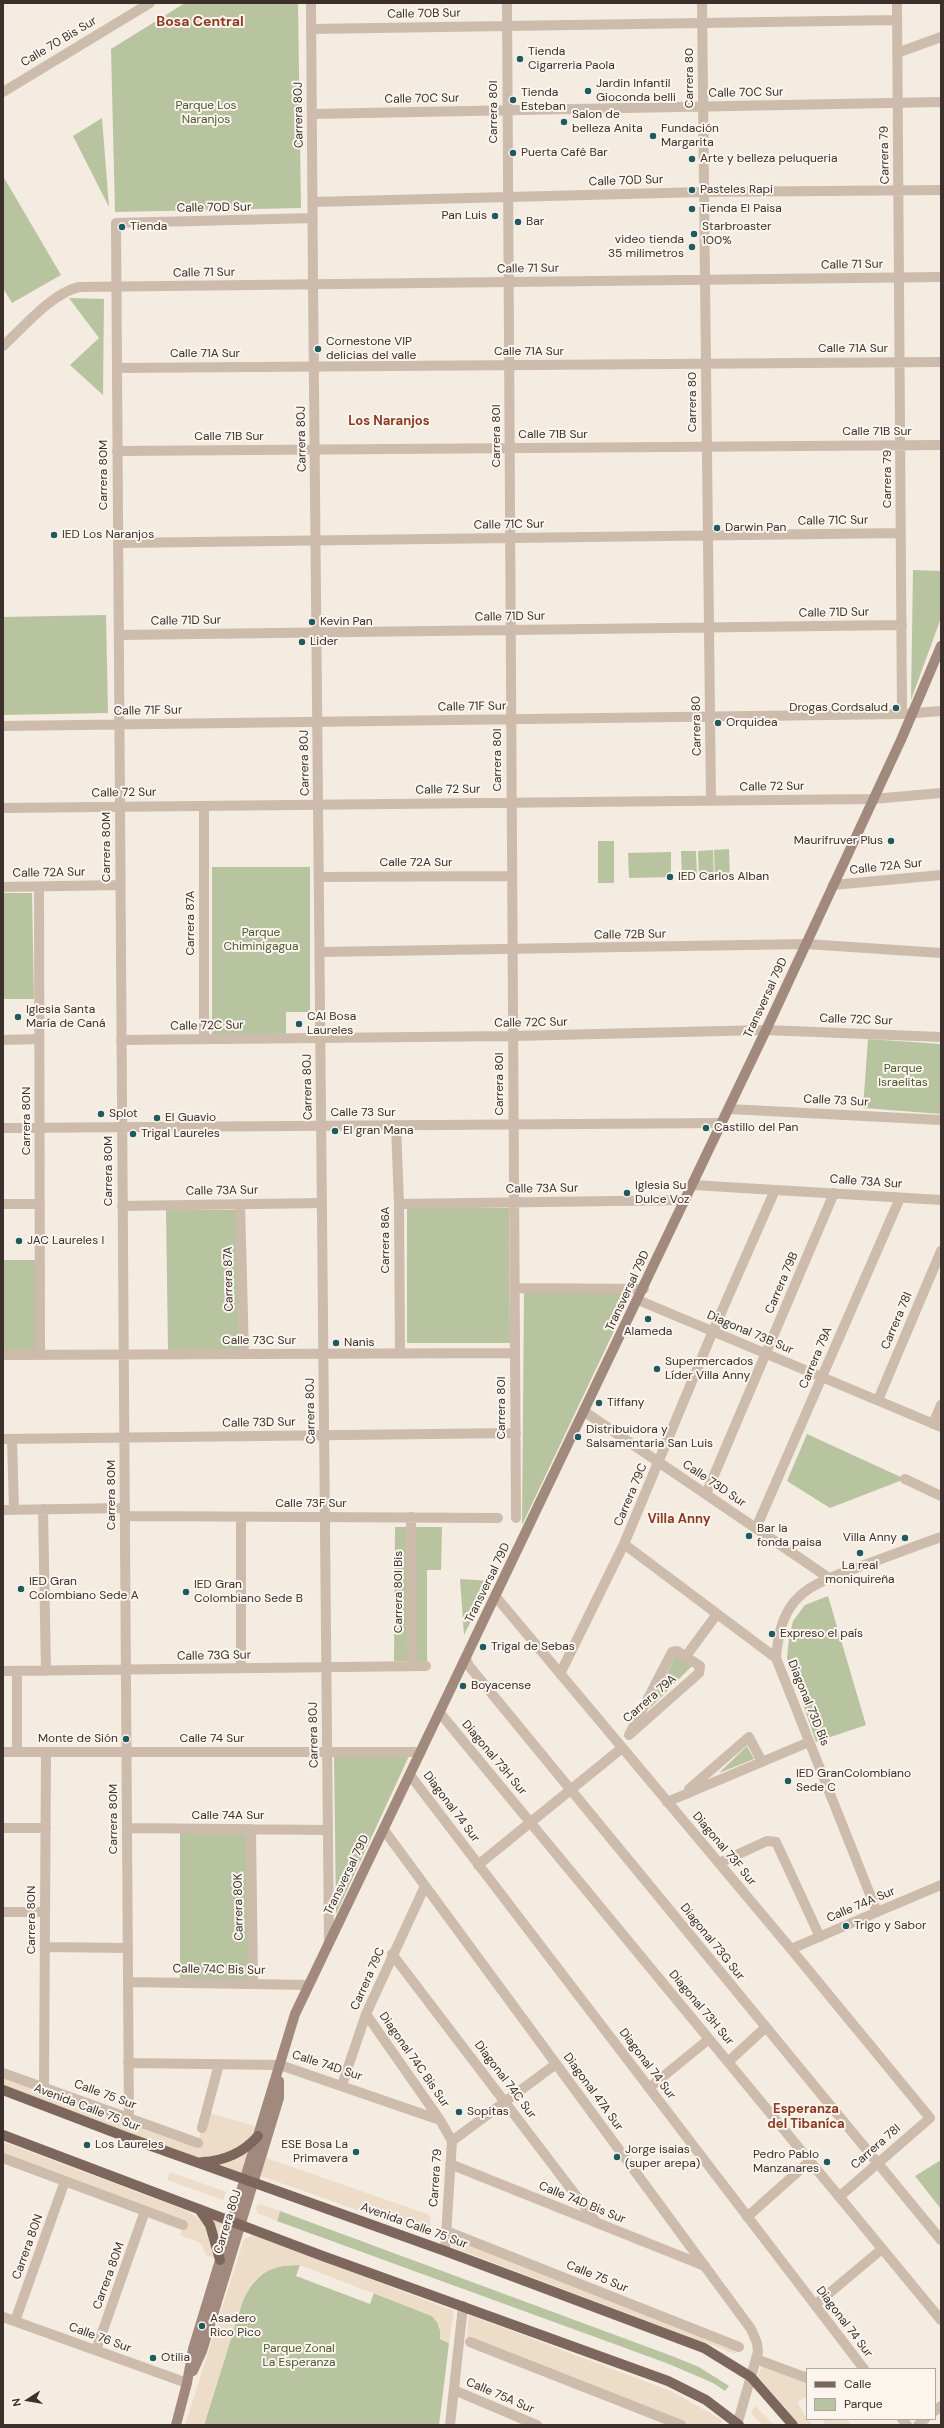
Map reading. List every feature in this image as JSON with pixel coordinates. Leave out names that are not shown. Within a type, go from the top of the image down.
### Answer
[{"type":"main road","name":"Transversal 79D","points":[[329,1943],[644,1289],[729,1109],[873,799],[907,714],[941,646]]},
{"type":"main road","name":"Carrera 80J","points":[[249,2181],[258,2136],[280,2065],[289,2028],[329,1943]]},
{"type":"main road","name":"Carrera 80J","points":[[187,2384],[202,2351],[236,2223],[249,2181],[279,2098],[280,2065]]},
{"type":"main road","name":"Avenida Calle 75 Sur","points":[[3,2090],[249,2181],[445,2250],[704,2348],[751,2377],[793,2425]]},
{"type":"main road","points":[[3,2135],[236,2223],[668,2380],[706,2400],[738,2425]]},
{"type":"main road","points":[[198,2162],[228,2158],[247,2148],[258,2136]]},
{"type":"main road","points":[[199,2209],[210,2225],[220,2260]]},
{"type":"main road","name":"Carrera 80J","points":[[176,2425],[187,2384],[193,2349],[220,2260],[236,2223]]},
{"type":"street","name":"Calle 70 Bis Sur","points":[[3,92],[150,3]]},
{"type":"street","name":"Carrera 80J","points":[[310,3],[329,1943]]},
{"type":"street","name":"Carrera 80I","points":[[507,3],[516,1518]]},
{"type":"street","name":"Carrera 80","points":[[702,3],[710,801]]},
{"type":"street","name":"Carrera 79","points":[[897,3],[902,625],[907,714]]},
{"type":"street","name":"Calle 70B Sur","points":[[311,29],[897,20]]},
{"type":"street","points":[[897,53],[941,37]]},
{"type":"street","name":"Calle 70C Sur","points":[[312,114],[941,102]]},
{"type":"street","name":"Calle 70D Sur","points":[[312,202],[704,192],[941,190]]},
{"type":"street","name":"Calle 70D Sur","points":[[116,223],[313,218]]},
{"type":"street","name":"Carrera 80M","points":[[116,223],[129,2118]]},
{"type":"street","name":"Calle 71 Sur","points":[[3,346],[64,291],[79,287],[941,277]]},
{"type":"street","name":"Calle 71A Sur","points":[[117,368],[941,362]]},
{"type":"street","name":"Calle 71B Sur","points":[[117,451],[941,445]]},
{"type":"street","name":"Calle 71C Sur","points":[[118,543],[901,533]]},
{"type":"street","name":"Calle 71D Sur","points":[[118,635],[902,625]]},
{"type":"street","name":"Calle 71F Sur","points":[[3,726],[907,714],[941,711]]},
{"type":"street","name":"Calle 72 Sur","points":[[3,808],[873,799],[941,793]]},
{"type":"street","name":"Carrera 87A","points":[[204,806],[204,1039]]},
{"type":"street","name":"Calle 72A Sur","points":[[833,885],[941,875]]},
{"type":"street","name":"Calle 72A Sur","points":[[319,877],[512,876]]},
{"type":"street","name":"Calle 72A Sur","points":[[3,887],[120,885]]},
{"type":"street","name":"Carrera 80N","points":[[39,887],[40,1355]]},
{"type":"street","name":"Calle 72B Sur","points":[[320,952],[806,944],[941,953]]},
{"type":"street","name":"Calle 72C Sur","points":[[121,1040],[513,1036],[766,1030],[941,1037]]},
{"type":"street","points":[[3,1040],[39,1039]]},
{"type":"street","name":"Calle 73 Sur","points":[[729,1109],[941,1120]]},
{"type":"street","name":"Calle 73 Sur","points":[[3,1128],[722,1123]]},
{"type":"street","name":"Carrera 86A","points":[[396,1125],[399,1204],[400,1354]]},
{"type":"street","name":"Calle 73A Sur","points":[[693,1184],[941,1200]]},
{"type":"street","name":"Carrera 79C","points":[[560,1674],[624,1544],[712,1331],[775,1190]]},
{"type":"street","name":"Carrera 79B","points":[[706,1494],[834,1194]]},
{"type":"street","name":"Carrera 79A","points":[[756,1528],[900,1198]]},
{"type":"street","name":"Calle 73A Sur","points":[[399,1204],[686,1200]]},
{"type":"street","name":"Calle 73A Sur","points":[[122,1206],[322,1203]]},
{"type":"street","points":[[3,1204],[40,1204]]},
{"type":"street","name":"Carrera 87A","points":[[240,1204],[244,1354]]},
{"type":"street","name":"Carrera 78I","points":[[878,1400],[941,1251]]},
{"type":"street","points":[[515,1288],[644,1289]]},
{"type":"street","name":"Diagonal 73B Sur","points":[[638,1300],[937,1426]]},
{"type":"street","name":"Calle 73C Sur","points":[[3,1355],[515,1353]]},
{"type":"street","points":[[937,1426],[941,1405]]},
{"type":"street","name":"Calle 73D Sur","points":[[585,1412],[829,1578]]},
{"type":"street","name":"Calle 73D Sur","points":[[8,1439],[516,1434]]},
{"type":"street","points":[[8,1439],[14,1510]]},
{"type":"street","points":[[905,1479],[941,1496]]},
{"type":"street","points":[[43,1509],[46,1671]]},
{"type":"street","name":"Calle 73F Sur","points":[[3,1510],[43,1509],[240,1517],[498,1518]]},
{"type":"street","points":[[240,1517],[241,1668]]},
{"type":"street","name":"Carrera 80I Bis","points":[[411,1517],[412,1666]]},
{"type":"street","points":[[776,1658],[777,1638],[782,1621],[791,1605],[814,1584],[941,1537]]},
{"type":"street","name":"Diagonal 73D Bis","points":[[624,1544],[776,1658],[878,1912]]},
{"type":"street","name":"Diagonal 73F Sur","points":[[496,1597],[791,1949],[930,2118]]},
{"type":"street","points":[[686,1656],[717,1614]]},
{"type":"street","name":"Carrera 79A","points":[[677,1651],[686,1656],[700,1666],[699,1673],[629,1735],[672,1652],[677,1651]]},
{"type":"street","name":"Diagonal 73G Sur","points":[[466,1659],[469,1666],[941,2240]]},
{"type":"street","name":"Calle 73G Sur","points":[[3,1671],[426,1666]]},
{"type":"street","points":[[17,1671],[17,1752]]},
{"type":"street","name":"Diagonal 73H Sur","points":[[440,1713],[941,2320]]},
{"type":"street","points":[[683,1794],[749,1737],[762,1762]]},
{"type":"street","points":[[667,1802],[809,1742]]},
{"type":"street","points":[[478,1865],[622,1748]]},
{"type":"street","name":"Calle 74 Sur","points":[[3,1752],[421,1752]]},
{"type":"street","name":"Carrera 80N","points":[[44,2087],[46,1752]]},
{"type":"street","name":"Diagonal 74 Sur","points":[[410,1775],[863,2368]]},
{"type":"street","points":[[3,1828],[46,1828]]},
{"type":"street","name":"Calle 74A Sur","points":[[127,1828],[328,1830]]},
{"type":"street","name":"Carrera 80K","points":[[251,1829],[253,1984]]},
{"type":"street","name":"Diagonal 47A Sur","points":[[384,1830],[751,2329],[758,2347],[738,2425]]},
{"type":"street","points":[[719,1863],[772,1840],[776,1842],[820,1937]]},
{"type":"street","name":"Calle 74A Sur","points":[[791,1949],[941,1885]]},
{"type":"street","name":"Carrera 79C","points":[[342,2085],[366,2014],[392,1954],[425,1886]]},
{"type":"street","points":[[3,1912],[45,1912]]},
{"type":"street","points":[[45,1947],[128,1948]]},
{"type":"street","name":"Diagonal 74C Sur","points":[[392,1954],[597,2222]]},
{"type":"street","name":"Calle 74C Bis Sur","points":[[128,1982],[309,1985]]},
{"type":"street","name":"Diagonal 74C Bis Sur","points":[[366,2014],[440,2120],[452,2141]]},
{"type":"street","points":[[728,2062],[766,2027]]},
{"type":"street","points":[[649,2088],[709,2039]]},
{"type":"street","name":"Calle 74D Sur","points":[[128,2063],[280,2065],[342,2085],[440,2120]]},
{"type":"street","points":[[202,2128],[219,2064]]},
{"type":"street","name":"Carrera 79","points":[[445,2250],[452,2141],[556,2064]]},
{"type":"street","name":"Calle 75 Sur","points":[[3,2073],[198,2143]]},
{"type":"street","name":"Carrera 78I","points":[[839,2197],[930,2118]]},
{"type":"street","points":[[3,2158],[183,2225]]},
{"type":"street","points":[[747,2217],[810,2162]]},
{"type":"street","name":"Calle 74D Bis Sur","points":[[450,2164],[705,2266]]},
{"type":"street","name":"Carrera 80N","points":[[15,2321],[65,2182]]},
{"type":"street","name":"Carrera 80M","points":[[96,2350],[146,2211]]},
{"type":"street","name":"Calle 75 Sur","points":[[446,2231],[739,2347]]},
{"type":"street","points":[[815,2305],[882,2249]]},
{"type":"street","points":[[450,2425],[463,2306]]},
{"type":"street","name":"Calle 76 Sur","points":[[3,2317],[187,2384]]},
{"type":"street","points":[[470,2342],[681,2425]]},
{"type":"street","points":[[756,2359],[806,2378]]},
{"type":"street","name":"Calle 75A Sur","points":[[454,2390],[537,2425]]},
{"type":"green space","name":"Parque Los Naranjos","points":[[185,3],[298,3],[301,208],[115,212],[111,49]]},
{"type":"green space","points":[[102,118],[109,207],[73,136]]},
{"type":"green space","points":[[3,176],[61,275],[12,303],[3,288]]},
{"type":"green space","points":[[69,298],[104,299],[103,395],[70,365],[99,338]]},
{"type":"green space","points":[[913,570],[941,571],[941,618],[911,700]]},
{"type":"green space","points":[[106,615],[108,713],[3,715],[3,617]]},
{"type":"green space","points":[[598,841],[614,841],[614,883],[598,883]]},
{"type":"green space","points":[[729,849],[730,876],[715,877],[714,850]]},
{"type":"green space","points":[[713,850],[714,877],[699,878],[698,851]]},
{"type":"green space","points":[[681,851],[696,851],[697,877],[682,878]]},
{"type":"green space","points":[[671,852],[671,877],[629,878],[628,853]]},
{"type":"green space","name":"Parque Chiminigagua","points":[[212,867],[310,867],[310,1012],[286,1012],[286,1034],[212,1034]]},
{"type":"green space","points":[[3,893],[32,893],[34,999],[3,999]]},
{"type":"green space","name":"Parque Israelitas","points":[[868,1039],[941,1044],[941,1114],[863,1108]]},
{"type":"green space","points":[[407,1208],[509,1208],[510,1343],[407,1343]]},
{"type":"green space","points":[[166,1210],[237,1210],[239,1350],[168,1350]]},
{"type":"green space","points":[[3,1260],[36,1260],[37,1350],[3,1350]]},
{"type":"green space","points":[[524,1293],[632,1293],[522,1525]]},
{"type":"green space","points":[[807,1434],[905,1479],[830,1508],[787,1481]]},
{"type":"green space","points":[[395,1527],[442,1527],[441,1570],[427,1570],[427,1661],[394,1661]]},
{"type":"green space","points":[[460,1579],[491,1581],[464,1635]]},
{"type":"green space","points":[[828,1596],[866,1725],[816,1742],[787,1658],[789,1638],[793,1621],[805,1605]]},
{"type":"green space","points":[[676,1655],[692,1666],[649,1709]]},
{"type":"green space","points":[[747,1746],[754,1759],[719,1773]]},
{"type":"green space","points":[[334,1756],[409,1756],[336,1914],[336,1913]]},
{"type":"green space","points":[[180,1833],[249,1833],[248,1981],[180,1982]]},
{"type":"green space","points":[[941,2160],[941,2209],[915,2176]]},
{"type":"green space","points":[[280,2211],[672,2356],[699,2367],[729,2386],[725,2391],[713,2383],[669,2364],[277,2221]]},
{"type":"green space","name":"Parque Zonal La Esperanza","points":[[300,2265],[296,2276],[370,2304],[374,2293],[432,2316],[439,2326],[440,2339],[449,2343],[439,2425],[204,2425],[243,2300],[248,2291],[253,2283],[265,2272],[280,2266]]},
{"type":"shaded area","points":[[3,2073],[198,2142],[206,2112],[258,2127],[256,2133],[238,2152],[208,2159],[196,2158],[3,2085]]},
{"type":"shaded area","points":[[3,2142],[185,2210],[197,2217],[209,2231],[216,2259],[206,2255],[202,2245],[198,2242],[180,2235],[183,2226],[3,2158]]},
{"type":"shaded area","points":[[251,2149],[242,2174],[214,2165],[234,2160]]},
{"type":"shaded area","points":[[266,2158],[430,2215],[431,2236],[261,2176]]},
{"type":"shaded area","points":[[170,2172],[226,2192],[223,2200],[167,2180]]},
{"type":"shaded area","points":[[260,2204],[280,2211],[277,2221],[257,2213],[256,2207]]},
{"type":"shaded area","points":[[207,2215],[227,2224],[221,2246]]},
{"type":"shaded area","points":[[253,2235],[454,2311],[449,2343],[440,2339],[440,2326],[432,2316],[300,2265],[283,2266],[269,2270],[261,2274],[252,2283],[243,2300],[204,2425],[185,2425],[244,2239]]},
{"type":"shaded area","points":[[453,2237],[738,2349],[735,2354],[452,2247]]},
{"type":"shaded area","points":[[469,2315],[671,2391],[722,2420],[720,2425],[667,2425],[466,2346]]},
{"type":"shaded area","points":[[763,2361],[806,2378],[806,2397],[797,2402],[806,2417],[806,2420],[813,2425],[800,2425],[758,2376]]},
{"type":"shaded area","points":[[755,2405],[774,2425],[762,2425],[751,2413]]},
{"type":"shaded area","points":[[823,2420],[848,2420],[851,2425],[825,2425]]},
{"type":"place","name":"Tienda Cigarreria Paola","points":[[520,59]]},
{"type":"place","name":"Jardin Infantil Gioconda belli","points":[[588,91]]},
{"type":"place","name":"Tienda Esteban","points":[[513,100]]},
{"type":"place","name":"Salon de belleza Anita","points":[[564,122]]},
{"type":"place","name":"Fundación Margarita","points":[[653,136]]},
{"type":"place","name":"Puerta Café Bar","points":[[513,153]]},
{"type":"place","name":"Arte y belleza peluqueria","points":[[692,159]]},
{"type":"place","name":"Pasteles Rapi","points":[[692,190]]},
{"type":"place","name":"Tienda El Paisa","points":[[692,209]]},
{"type":"place","name":"Pan Luis","points":[[495,216]]},
{"type":"place","name":"Bar","points":[[518,222]]},
{"type":"place","name":"Tienda","points":[[122,227]]},
{"type":"place","name":"Starbroaster 100%","points":[[694,234]]},
{"type":"place","name":"video tienda 35 milimetros","points":[[692,247]]},
{"type":"place","name":"Cornestone VIP delicias del valle","points":[[318,349]]},
{"type":"place","name":"Darwin Pan","points":[[717,528]]},
{"type":"place","name":"IED Los Naranjos","points":[[54,535]]},
{"type":"place","name":"Kevin Pan","points":[[312,622]]},
{"type":"place","name":"Lider","points":[[302,642]]},
{"type":"place","name":"Drogas Cordsalud","points":[[896,708]]},
{"type":"place","name":"Orquidea","points":[[718,723]]},
{"type":"place","name":"Maurifruver Plus","points":[[891,841]]},
{"type":"place","name":"IED Carlos Alban","points":[[670,877]]},
{"type":"place","name":"Iglesia Santa María de Caná","points":[[18,1017]]},
{"type":"place","name":"CAI Bosa Laureles","points":[[299,1024]]},
{"type":"place","name":"Splot","points":[[101,1114]]},
{"type":"place","name":"El Guavio","points":[[157,1118]]},
{"type":"place","name":"Castillo del Pan","points":[[706,1128]]},
{"type":"place","name":"El gran Mana","points":[[335,1131]]},
{"type":"place","name":"Trigal Laureles","points":[[133,1134]]},
{"type":"place","name":"Iglesia Su Dulce Voz","points":[[627,1193]]},
{"type":"place","name":"JAC Laureles I","points":[[19,1241]]},
{"type":"place","name":"Alameda","points":[[648,1319]]},
{"type":"place","name":"Nanis","points":[[336,1343]]},
{"type":"place","name":"Supermercados Líder Villa Anny","points":[[657,1369]]},
{"type":"place","name":"Tiffany","points":[[599,1403]]},
{"type":"place","name":"Distribuidora y Salsamentaria San Luis","points":[[578,1437]]},
{"type":"place","name":"Bar la fonda paisa","points":[[749,1536]]},
{"type":"place","name":"Villa Anny","points":[[905,1538]]},
{"type":"place","name":"La real moniquireña","points":[[860,1553]]},
{"type":"place","name":"IED Gran Colombiano Sede A","points":[[21,1589]]},
{"type":"place","name":"IED Gran Colombiano Sede B","points":[[186,1592]]},
{"type":"place","name":"Expreso el país","points":[[772,1634]]},
{"type":"place","name":"Trigal de Sebas","points":[[483,1647]]},
{"type":"place","name":"Boyacense","points":[[463,1686]]},
{"type":"place","name":"Monte de Sión","points":[[126,1739]]},
{"type":"place","name":"IED GranColombiano Sede C","points":[[788,1781]]},
{"type":"place","name":"Trigo y Sabor","points":[[846,1926]]},
{"type":"place","name":"Sopitas","points":[[459,2112]]},
{"type":"place","name":"Los Laureles","points":[[87,2145]]},
{"type":"place","name":"ESE Bosa La Primavera","points":[[356,2152]]},
{"type":"place","name":"Jorge isaias (super arepa)","points":[[617,2157]]},
{"type":"place","name":"Pedro Pablo Manzanares","points":[[827,2162]]},
{"type":"place","name":"Asadero Rico Pico","points":[[202,2326]]},
{"type":"place","name":"Otilia","points":[[153,2358]]},
{"type":"district","name":"Bosa Central","points":[[200,22]]},
{"type":"district","name":"Los Naranjos","points":[[389,422]]},
{"type":"district","name":"Villa Anny","points":[[679,1520]]},
{"type":"district","name":"Esperanza del Tibaníca","points":[[806,2118]]}]
